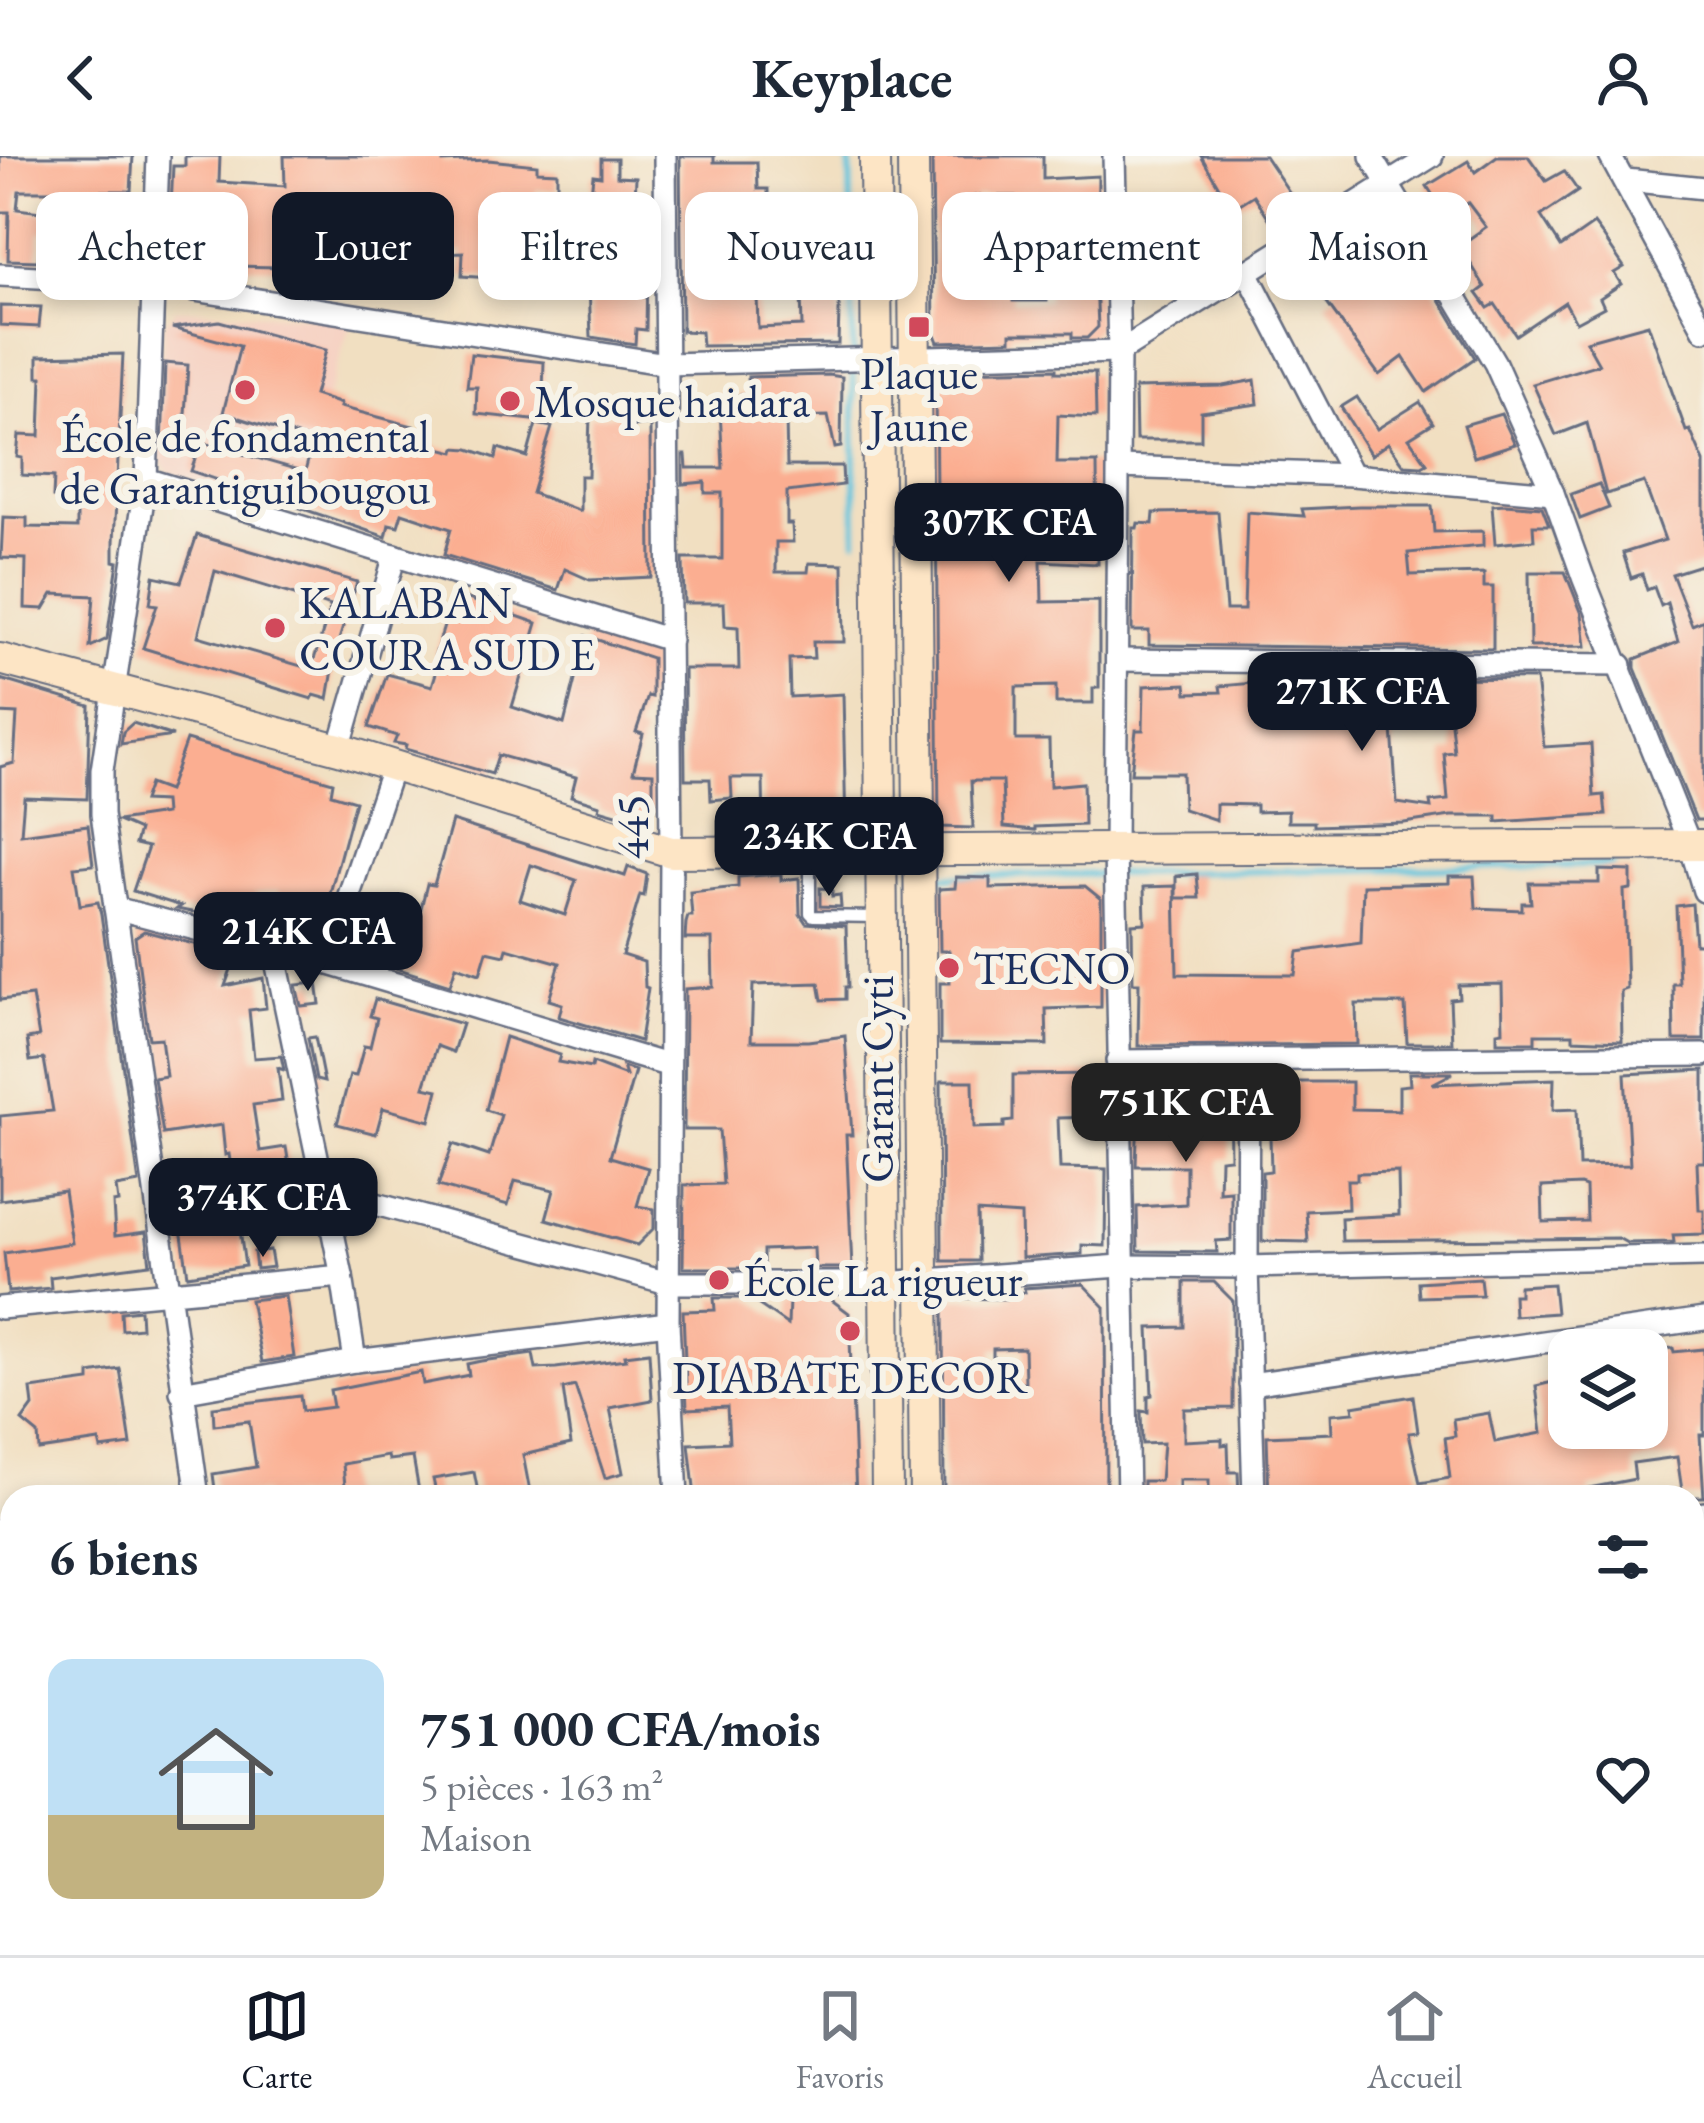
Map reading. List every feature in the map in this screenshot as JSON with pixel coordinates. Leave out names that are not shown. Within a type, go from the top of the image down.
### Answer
[{"type":"main road","name":"Garant Cyti","points":[[875,156],[887,1485]]},
{"type":"main road","name":"Garant Cyti","points":[[914,156],[926,1485]]},
{"type":"main road","points":[[0,659],[339,749],[671,852],[1697,845]]},
{"type":"street","points":[[156,192],[158,156]]},
{"type":"street","name":"445","points":[[665,156],[671,852],[668,1323],[676,1485]]},
{"type":"street","points":[[1114,156],[1119,352],[1114,849],[1128,1485]]},
{"type":"street","points":[[1372,156],[1495,363],[1697,845],[1704,891]]},
{"type":"street","points":[[248,299],[667,364],[1119,352],[1432,156]]},
{"type":"street","points":[[1610,156],[1704,330]]},
{"type":"street","points":[[1625,180],[1704,188]]},
{"type":"street","points":[[1248,274],[1352,475]]},
{"type":"street","points":[[0,275],[36,277]]},
{"type":"street","points":[[150,300],[146,478],[102,770],[102,814],[196,1485]]},
{"type":"street","points":[[1119,467],[1352,475],[1553,493]]},
{"type":"street","points":[[146,478],[670,640]]},
{"type":"street","points":[[339,749],[394,555]]},
{"type":"street","points":[[1117,660],[1621,665]]},
{"type":"street","points":[[326,963],[392,765]]},
{"type":"street","points":[[115,908],[326,963],[668,1065]]},
{"type":"street","points":[[274,951],[342,1276],[355,1361]]},
{"type":"street","points":[[1118,1060],[1704,1055]]},
{"type":"street","points":[[1248,1059],[1253,1485]]},
{"type":"street","points":[[324,1190],[668,1283],[884,1283],[1121,1266],[1704,1256]]},
{"type":"street","points":[[0,1308],[342,1276]]},
{"type":"street","points":[[1250,1384],[1704,1319]]},
{"type":"street","points":[[182,1392],[355,1361],[668,1323]]},
{"type":"lane","points":[[810,851],[813,916],[881,917]]},
{"type":"shaded area","name":"École de fondamental de Garantiguibougou","points":[[178,309],[352,319],[291,511],[169,473],[157,456],[164,323]]},
{"type":"building","points":[[0,156],[133,156],[131,191],[19,191],[17,209],[36,211],[36,261],[8,260],[9,212],[0,212]]},
{"type":"building","points":[[185,156],[220,156],[219,182],[285,186],[284,156],[443,156],[443,162],[537,165],[537,171],[557,172],[557,190],[478,192],[478,277],[462,276],[463,252],[454,252],[454,192],[272,192],[272,267],[248,266],[248,192],[172,192],[173,166],[185,166]]},
{"type":"building","points":[[680,156],[757,162],[758,189],[768,192],[685,192],[685,300],[757,300],[758,328],[802,326],[801,300],[839,300],[838,344],[702,346],[701,332],[682,331]]},
{"type":"building","points":[[932,156],[1043,156],[1043,179],[1098,176],[1098,192],[942,192],[942,300],[1097,300],[1098,327],[1087,338],[1072,338],[1072,333],[1011,333],[1011,340],[938,342],[934,332]]},
{"type":"building","points":[[1201,156],[1265,156],[1289,192],[1266,192],[1266,214],[1254,195],[1242,203],[1242,192],[1222,192]]},
{"type":"building","points":[[1497,156],[1528,156],[1546,181],[1564,171],[1578,191],[1541,216],[1561,247],[1594,224],[1603,236],[1624,267],[1614,273],[1621,284],[1600,298],[1604,307],[1576,322],[1565,302],[1516,335],[1495,304],[1488,308],[1477,293],[1485,287],[1471,264],[1471,238],[1486,227],[1471,207],[1471,192],[1431,192],[1427,186],[1468,161],[1475,172]]},
{"type":"building","points":[[601,159],[617,159],[617,176],[636,177],[635,192],[591,192],[593,175],[601,176]]},
{"type":"building","points":[[590,300],[646,300],[646,330],[636,329],[635,344],[591,337]]},
{"type":"building","points":[[1440,300],[1475,358],[1426,392],[1403,357],[1379,375],[1326,302]]},
{"type":"building","points":[[0,306],[41,307],[39,327],[0,325]]},
{"type":"building","points":[[219,321],[326,350],[314,395],[340,407],[413,426],[408,440],[496,458],[498,448],[527,457],[536,424],[552,427],[532,493],[580,511],[580,476],[588,476],[590,416],[625,415],[625,427],[650,425],[651,577],[590,580],[565,569],[558,590],[444,555],[451,529],[402,513],[398,526],[389,524],[386,537],[191,471],[201,442],[305,472],[313,441],[223,413],[240,346],[172,328]]},
{"type":"building","points":[[1648,324],[1686,431],[1690,430],[1704,462],[1704,564],[1672,574],[1692,625],[1704,620],[1704,820],[1696,820],[1635,668],[1635,659],[1678,642],[1667,603],[1661,606],[1654,587],[1647,590],[1642,574],[1631,578],[1623,553],[1665,540],[1644,482],[1606,494],[1587,423],[1556,435],[1533,384],[1599,364],[1586,341]]},
{"type":"building","points":[[123,354],[114,542],[114,561],[118,562],[107,639],[90,647],[94,596],[53,594],[44,609],[25,608],[26,559],[1,558],[3,517],[27,518],[27,527],[77,528],[77,498],[53,497],[54,477],[22,475],[22,458],[17,457],[19,435],[40,436],[38,356]]},
{"type":"building","name":"Mosque haidara","points":[[471,354],[544,362],[542,421],[476,414],[477,387],[467,387]]},
{"type":"building","points":[[165,363],[188,365],[183,448],[162,447]]},
{"type":"building","points":[[950,371],[1095,373],[1096,417],[1058,415],[1057,463],[1097,463],[1098,564],[1041,561],[1042,602],[1099,601],[1099,688],[1093,688],[1093,703],[1056,703],[1056,686],[1016,687],[1016,740],[1049,740],[1050,786],[1083,783],[1084,825],[1035,830],[1004,827],[1002,781],[971,781],[973,828],[939,827],[935,384],[950,389]]},
{"type":"building","points":[[748,377],[842,377],[841,447],[835,448],[828,416],[786,417],[787,466],[842,466],[843,485],[787,492],[787,524],[792,524],[793,542],[776,542],[776,572],[808,572],[809,563],[843,564],[844,642],[813,642],[814,658],[789,659],[790,697],[843,694],[846,831],[764,832],[763,778],[731,778],[732,798],[711,800],[710,779],[685,779],[684,669],[739,669],[738,627],[725,626],[724,603],[684,603],[683,559],[722,559],[722,493],[705,493],[705,482],[683,484],[683,455],[687,468],[723,468],[720,410],[711,403],[739,403],[739,395],[749,394]]},
{"type":"building","points":[[1255,380],[1258,404],[1201,412],[1201,440],[1136,440],[1135,388],[1223,386]]},
{"type":"building","points":[[1357,397],[1377,429],[1420,402],[1433,423],[1409,438],[1427,463],[1404,465],[1388,443],[1371,455],[1341,407]]},
{"type":"building","points":[[1501,414],[1515,444],[1474,457],[1464,425]]},
{"type":"building","points":[[1599,484],[1609,508],[1580,519],[1571,494]]},
{"type":"building","points":[[1492,505],[1542,507],[1549,525],[1533,525],[1534,540],[1495,544]]},
{"type":"building","points":[[1432,506],[1434,532],[1483,531],[1483,546],[1408,553],[1410,575],[1484,573],[1484,587],[1493,587],[1493,649],[1149,645],[1149,631],[1132,631],[1133,528],[1138,523],[1153,524],[1154,513],[1218,512],[1226,610],[1244,610],[1247,512],[1304,516],[1302,509]]},
{"type":"building","points":[[197,535],[357,582],[337,646],[328,699],[314,695],[312,699],[143,648],[157,605],[150,604],[154,576],[181,582]],"holes":[[[215,571],[331,606],[311,669],[198,636]]]},
{"type":"building","points":[[1529,572],[1565,572],[1582,614],[1586,646],[1530,647]]},
{"type":"building","points":[[454,594],[537,623],[512,707],[564,724],[586,636],[652,658],[652,697],[648,696],[636,732],[643,734],[633,772],[653,773],[653,808],[637,820],[571,796],[576,777],[498,755],[492,774],[405,749],[406,745],[394,743],[397,736],[369,727],[387,674],[432,686],[441,657],[435,655]]},
{"type":"building","points":[[1311,678],[1309,695],[1265,694],[1264,727],[1315,726],[1313,683],[1329,683],[1330,692],[1342,692],[1342,696],[1372,697],[1372,688],[1384,688],[1384,678],[1402,678],[1403,713],[1391,713],[1397,803],[1431,808],[1430,802],[1448,800],[1444,753],[1454,752],[1443,678],[1536,679],[1544,747],[1591,744],[1594,796],[1604,795],[1606,815],[1497,822],[1497,816],[1451,816],[1314,826],[1314,822],[1288,822],[1288,811],[1256,812],[1256,805],[1216,804],[1216,820],[1183,809],[1182,773],[1131,773],[1136,730],[1143,730],[1144,686],[1186,684],[1187,693],[1221,692],[1220,686]]},
{"type":"building","points":[[0,679],[90,706],[87,799],[24,797],[21,834],[88,825],[93,865],[74,867],[80,905],[98,902],[101,914],[139,1183],[116,1187],[115,1236],[146,1232],[150,1264],[50,1277],[51,1288],[8,1292],[4,1253],[72,1243],[64,1191],[0,1200],[0,1116],[53,1111],[44,1059],[30,1061],[27,1039],[39,1037],[32,996],[0,1000],[0,767],[14,763],[17,714],[0,713]]},
{"type":"building","points":[[133,723],[173,736],[121,744],[123,732]]},
{"type":"building","points":[[186,740],[333,782],[331,794],[355,801],[316,945],[286,937],[278,891],[255,894],[258,926],[177,909],[181,906],[133,891],[148,847],[135,844],[139,830],[118,821],[165,814],[164,802],[143,801],[149,784],[168,791]]},
{"type":"building","points":[[452,821],[625,876],[628,867],[647,874],[644,896],[640,895],[622,955],[644,962],[648,988],[640,1041],[559,1017],[562,1004],[549,1000],[560,963],[507,948],[505,955],[487,951],[480,974],[456,966],[450,985],[392,967],[400,945],[411,949],[427,884],[434,885]],"holes":[[[531,865],[576,880],[565,915],[520,900]]]},
{"type":"building","points":[[1599,870],[1631,871],[1631,889],[1624,890],[1627,989],[1621,991],[1622,1041],[1535,1034],[1535,1042],[1497,1042],[1497,1032],[1503,1031],[1502,984],[1458,985],[1459,998],[1450,999],[1452,1043],[1407,1043],[1405,1004],[1356,1004],[1357,1044],[1138,1046],[1139,983],[1133,983],[1132,924],[1145,923],[1144,887],[1175,886],[1177,974],[1295,975],[1298,952],[1361,943],[1363,885],[1449,883],[1449,876],[1474,876],[1476,908],[1522,910],[1522,903],[1531,903],[1529,883],[1599,883]]},
{"type":"building","points":[[781,874],[781,880],[799,878],[800,914],[806,923],[846,926],[848,987],[845,999],[822,1000],[819,983],[753,985],[751,1041],[845,1036],[852,1135],[846,1135],[852,1268],[815,1268],[814,1248],[763,1250],[763,1268],[683,1268],[684,1185],[723,1184],[719,1130],[684,1130],[685,989],[713,987],[712,939],[685,939],[688,916],[692,916],[690,892],[738,887],[738,877]]},
{"type":"building","points":[[1197,874],[1199,898],[1176,898],[1176,876]]},
{"type":"building","points":[[956,877],[990,878],[990,888],[1085,886],[1101,899],[1101,1007],[1046,1009],[1047,1045],[940,1044],[940,983],[950,983],[949,951],[940,951],[939,889],[955,888]]},
{"type":"building","points":[[820,888],[840,895],[841,907],[820,906]]},
{"type":"building","points":[[1692,904],[1695,944],[1704,944],[1704,1040],[1674,1040],[1673,984],[1679,984],[1676,906]]},
{"type":"building","points":[[144,931],[236,955],[225,986],[263,978],[266,1008],[249,1010],[254,1058],[281,1056],[282,1101],[253,1105],[260,1151],[286,1147],[295,1202],[267,1201],[262,1164],[231,1168],[222,1125],[163,1134],[154,1078],[166,1076],[161,1038],[149,1039],[135,937]]},
{"type":"building","points":[[317,983],[320,1004],[301,1006],[296,985]]},
{"type":"building","points":[[375,999],[462,1024],[453,1052],[437,1046],[424,1087],[438,1090],[430,1121],[383,1108],[376,1134],[337,1124],[350,1075],[356,1076],[364,1046],[370,1047],[377,1018],[370,1016]]},
{"type":"building","points":[[315,1037],[324,1082],[316,1080],[308,1038]]},
{"type":"building","points":[[505,1037],[560,1055],[558,1062],[591,1068],[592,1063],[626,1076],[623,1067],[635,1071],[610,1157],[648,1168],[637,1206],[654,1209],[654,1228],[637,1245],[546,1219],[554,1190],[515,1181],[508,1205],[438,1186],[453,1144],[489,1156],[501,1115],[486,1110]]},
{"type":"building","points":[[1704,1070],[1704,1162],[1697,1162],[1704,1234],[1673,1235],[1674,1242],[1627,1243],[1618,1238],[1342,1241],[1341,1218],[1399,1215],[1398,1172],[1357,1173],[1357,1180],[1347,1180],[1348,1209],[1306,1211],[1308,1242],[1262,1241],[1262,1172],[1271,1171],[1270,1136],[1276,1136],[1274,1082],[1352,1082],[1352,1109],[1399,1110],[1399,1086],[1410,1085],[1409,1073],[1453,1073],[1432,1084],[1554,1079],[1553,1110],[1577,1109],[1579,1166],[1630,1165],[1625,1074]],"holes":[[[1542,1187],[1586,1187],[1587,1221],[1543,1222]]]},
{"type":"building","points":[[1101,1074],[1103,1117],[1058,1118],[1060,1168],[1106,1169],[1105,1246],[1082,1245],[1082,1254],[1022,1258],[1021,1215],[977,1212],[978,1261],[942,1261],[941,1081],[973,1081],[974,1128],[1004,1127],[1004,1122],[1013,1121],[1013,1075]]},
{"type":"building","points":[[1214,1082],[1229,1097],[1230,1158],[1220,1159],[1219,1192],[1231,1191],[1231,1240],[1216,1241],[1217,1252],[1138,1251],[1137,1207],[1186,1204],[1186,1166],[1136,1166],[1139,1087]]},
{"type":"building","points":[[194,1207],[197,1230],[239,1223],[245,1266],[188,1275],[178,1209]]},
{"type":"building","points":[[270,1250],[273,1267],[256,1269],[254,1252]]},
{"type":"building","points":[[1480,1278],[1482,1295],[1419,1297],[1418,1282]]},
{"type":"building","points":[[1184,1282],[1214,1282],[1233,1301],[1233,1408],[1184,1409],[1184,1441],[1222,1439],[1222,1445],[1228,1444],[1229,1472],[1238,1472],[1239,1485],[1179,1480],[1179,1485],[1143,1485],[1143,1481],[1160,1481],[1163,1443],[1142,1444],[1141,1411],[1148,1412],[1148,1396],[1152,1395],[1149,1328],[1184,1327]]},
{"type":"building","points":[[1083,1284],[1105,1307],[1106,1485],[944,1485],[943,1298],[1015,1299],[1004,1294],[1025,1292],[1024,1288]],"holes":[[[1024,1348],[1025,1382],[993,1384],[993,1349]]]},
{"type":"building","points":[[1553,1284],[1556,1313],[1514,1316],[1513,1295],[1519,1295],[1519,1286]]},
{"type":"building","points":[[285,1296],[294,1357],[262,1362],[250,1300]]},
{"type":"building","points":[[714,1298],[749,1298],[788,1325],[789,1300],[829,1298],[849,1313],[856,1485],[694,1485],[689,1444],[729,1442],[727,1407],[687,1409],[683,1311],[715,1310]]},
{"type":"building","points":[[140,1310],[141,1328],[122,1330],[121,1312]]},
{"type":"building","points":[[1668,1349],[1704,1349],[1703,1485],[1681,1485],[1677,1457],[1633,1463],[1635,1479],[1604,1485],[1269,1485],[1267,1436],[1332,1433],[1331,1414],[1413,1396],[1418,1432],[1409,1433],[1420,1483],[1450,1478],[1445,1438],[1455,1436],[1453,1419],[1489,1413],[1495,1442],[1542,1433],[1536,1386],[1548,1383],[1548,1449],[1668,1449]]},
{"type":"building","points":[[649,1352],[652,1400],[610,1408],[623,1473],[605,1478],[575,1386],[563,1389],[571,1444],[523,1455],[529,1485],[477,1485],[474,1472],[433,1479],[434,1485],[418,1485],[413,1457],[389,1460],[388,1456],[343,1464],[345,1485],[214,1485],[213,1474],[256,1467],[249,1421],[214,1425],[213,1407],[300,1396],[302,1411],[333,1407],[330,1390],[421,1372],[423,1384],[469,1375],[467,1364],[481,1361],[533,1354],[536,1369],[626,1359],[625,1355]]},
{"type":"building","points":[[120,1369],[131,1445],[101,1449],[99,1441],[39,1450],[38,1434],[22,1421],[33,1406],[31,1389],[90,1381],[90,1374]]},
{"type":"waterway","points":[[850,156],[856,540]]},
{"type":"waterway","points":[[929,877],[1612,865]]},
{"type":"place","name":"Plaque Jaune","points":[[919,327]]},
{"type":"place","name":"École de fondamental de Garantiguibougou","points":[[245,390]]},
{"type":"place","name":"Mosque haidara","points":[[510,401]]},
{"type":"place","name":"KALABAN COURA SUD E","points":[[275,628]]},
{"type":"place","name":"TECNO","points":[[949,968]]},
{"type":"place","name":"École La rigueur","points":[[719,1280]]},
{"type":"place","name":"DIABATE DECOR","points":[[850,1331]]}]
